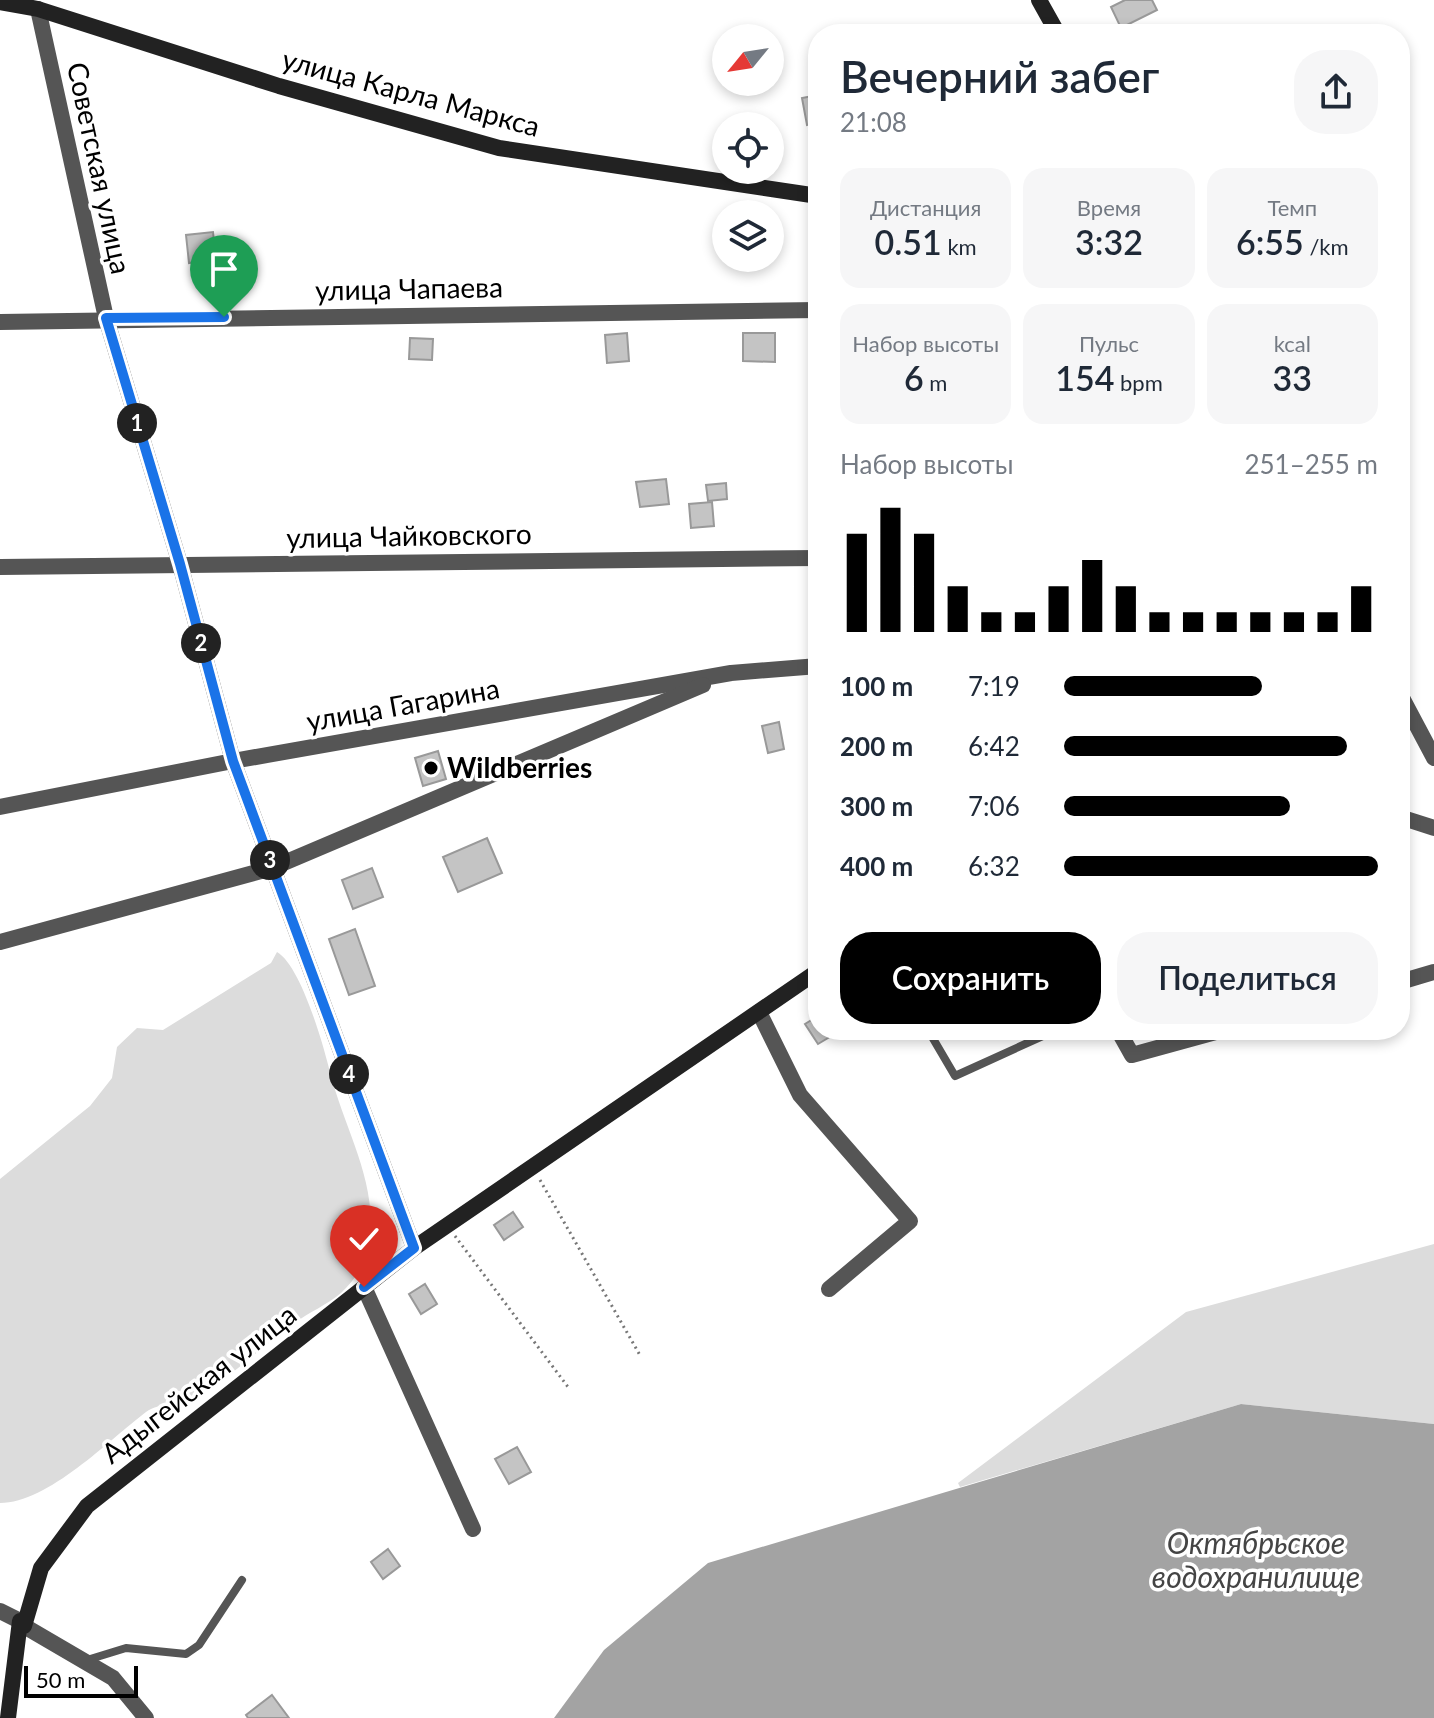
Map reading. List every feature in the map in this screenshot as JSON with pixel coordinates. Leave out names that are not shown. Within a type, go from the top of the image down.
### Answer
[{"type":"main road","points":[[1039,0],[1052,24]]},
{"type":"main road","name":"улица Карла Маркса","points":[[5,2],[38,9],[279,86],[499,148],[808,194]]},
{"type":"main road","name":"Адыгейская улица","points":[[6,1714],[22,1624],[41,1568],[87,1506],[414,1248],[808,978]]},
{"type":"street","name":"Советская улица","points":[[38,9],[106,318],[180,564],[233,761],[414,1248]]},
{"type":"street","name":"улица Чапаева","points":[[0,322],[106,318],[808,310]]},
{"type":"street","name":"улица Чайковского","points":[[0,567],[808,558]]},
{"type":"street","name":"улица Гагарина","points":[[0,807],[233,761],[731,673],[808,667]]},
{"type":"street","points":[[0,942],[272,868],[731,673]]},
{"type":"street","points":[[1410,713],[1434,758]]},
{"type":"street","points":[[1410,820],[1434,828]]},
{"type":"street","points":[[1410,979],[1434,972]]},
{"type":"street","points":[[759,1012],[800,1095],[910,1221],[829,1289]]},
{"type":"street","points":[[1124,1040],[1132,1055],[1187,1040]]},
{"type":"street","points":[[364,1287],[473,1529]]},
{"type":"street","points":[[0,1611],[113,1678],[146,1718]]},
{"type":"lane","points":[[934,1040],[955,1076],[1034,1040]]},
{"type":"lane","points":[[84,1661],[126,1648],[186,1654],[199,1645],[242,1580]]},
{"type":"path","points":[[533,1167],[641,1357]]},
{"type":"path","points":[[447,1226],[568,1387]]},
{"type":"shaded area","points":[[277,952],[294,973],[310,1007],[365,1180],[371,1225],[362,1266],[341,1293],[295,1323],[211,1388],[192,1399],[146,1412],[58,1482],[19,1500],[0,1503],[0,1179],[90,1106],[112,1078],[117,1047],[137,1028],[163,1030],[271,963]]},
{"type":"shaded area","points":[[1434,1244],[1434,1424],[1241,1404],[960,1487],[958,1483],[1186,1312]]},
{"type":"water","name":"Октябрьское водохранилище","points":[[1241,1404],[1434,1424],[1434,1718],[554,1718],[604,1650],[708,1563]]},
{"type":"building","points":[[1125,0],[1152,0],[1157,10],[1129,24],[1119,24],[1111,7]]},
{"type":"building","points":[[808,97],[807,125],[802,98]]},
{"type":"building","points":[[213,232],[216,261],[208,262],[209,270],[197,271],[196,262],[189,263],[186,235]]},
{"type":"building","points":[[627,333],[629,361],[607,363],[605,335]]},
{"type":"building","points":[[743,333],[775,333],[775,362],[743,361]]},
{"type":"building","points":[[410,338],[433,339],[432,360],[409,359]]},
{"type":"building","points":[[666,479],[669,504],[640,507],[636,482]]},
{"type":"building","points":[[726,483],[727,499],[708,501],[706,485]]},
{"type":"building","points":[[712,502],[714,526],[691,528],[689,504]]},
{"type":"building","points":[[779,722],[784,749],[768,753],[762,726]]},
{"type":"building","name":"Wildberries","points":[[438,751],[446,779],[423,786],[415,758]]},
{"type":"building","points":[[487,838],[502,873],[458,892],[443,857]]},
{"type":"building","points":[[372,868],[383,897],[353,909],[342,880]]},
{"type":"building","points":[[355,929],[375,986],[349,995],[329,939]]},
{"type":"building","points":[[513,1212],[523,1227],[504,1240],[494,1225]]},
{"type":"building","points":[[425,1284],[437,1304],[421,1314],[409,1294]]},
{"type":"building","points":[[517,1447],[531,1472],[509,1484],[495,1459]]},
{"type":"building","points":[[388,1549],[400,1566],[383,1579],[371,1562]]},
{"type":"building","points":[[272,1695],[289,1718],[248,1718],[246,1715]]},
{"type":"place","name":"Wildberries","points":[[431,768]]},
{"type":"route","points":[[224,317],[106,318],[180,564],[233,761],[414,1248],[364,1287]]}]
